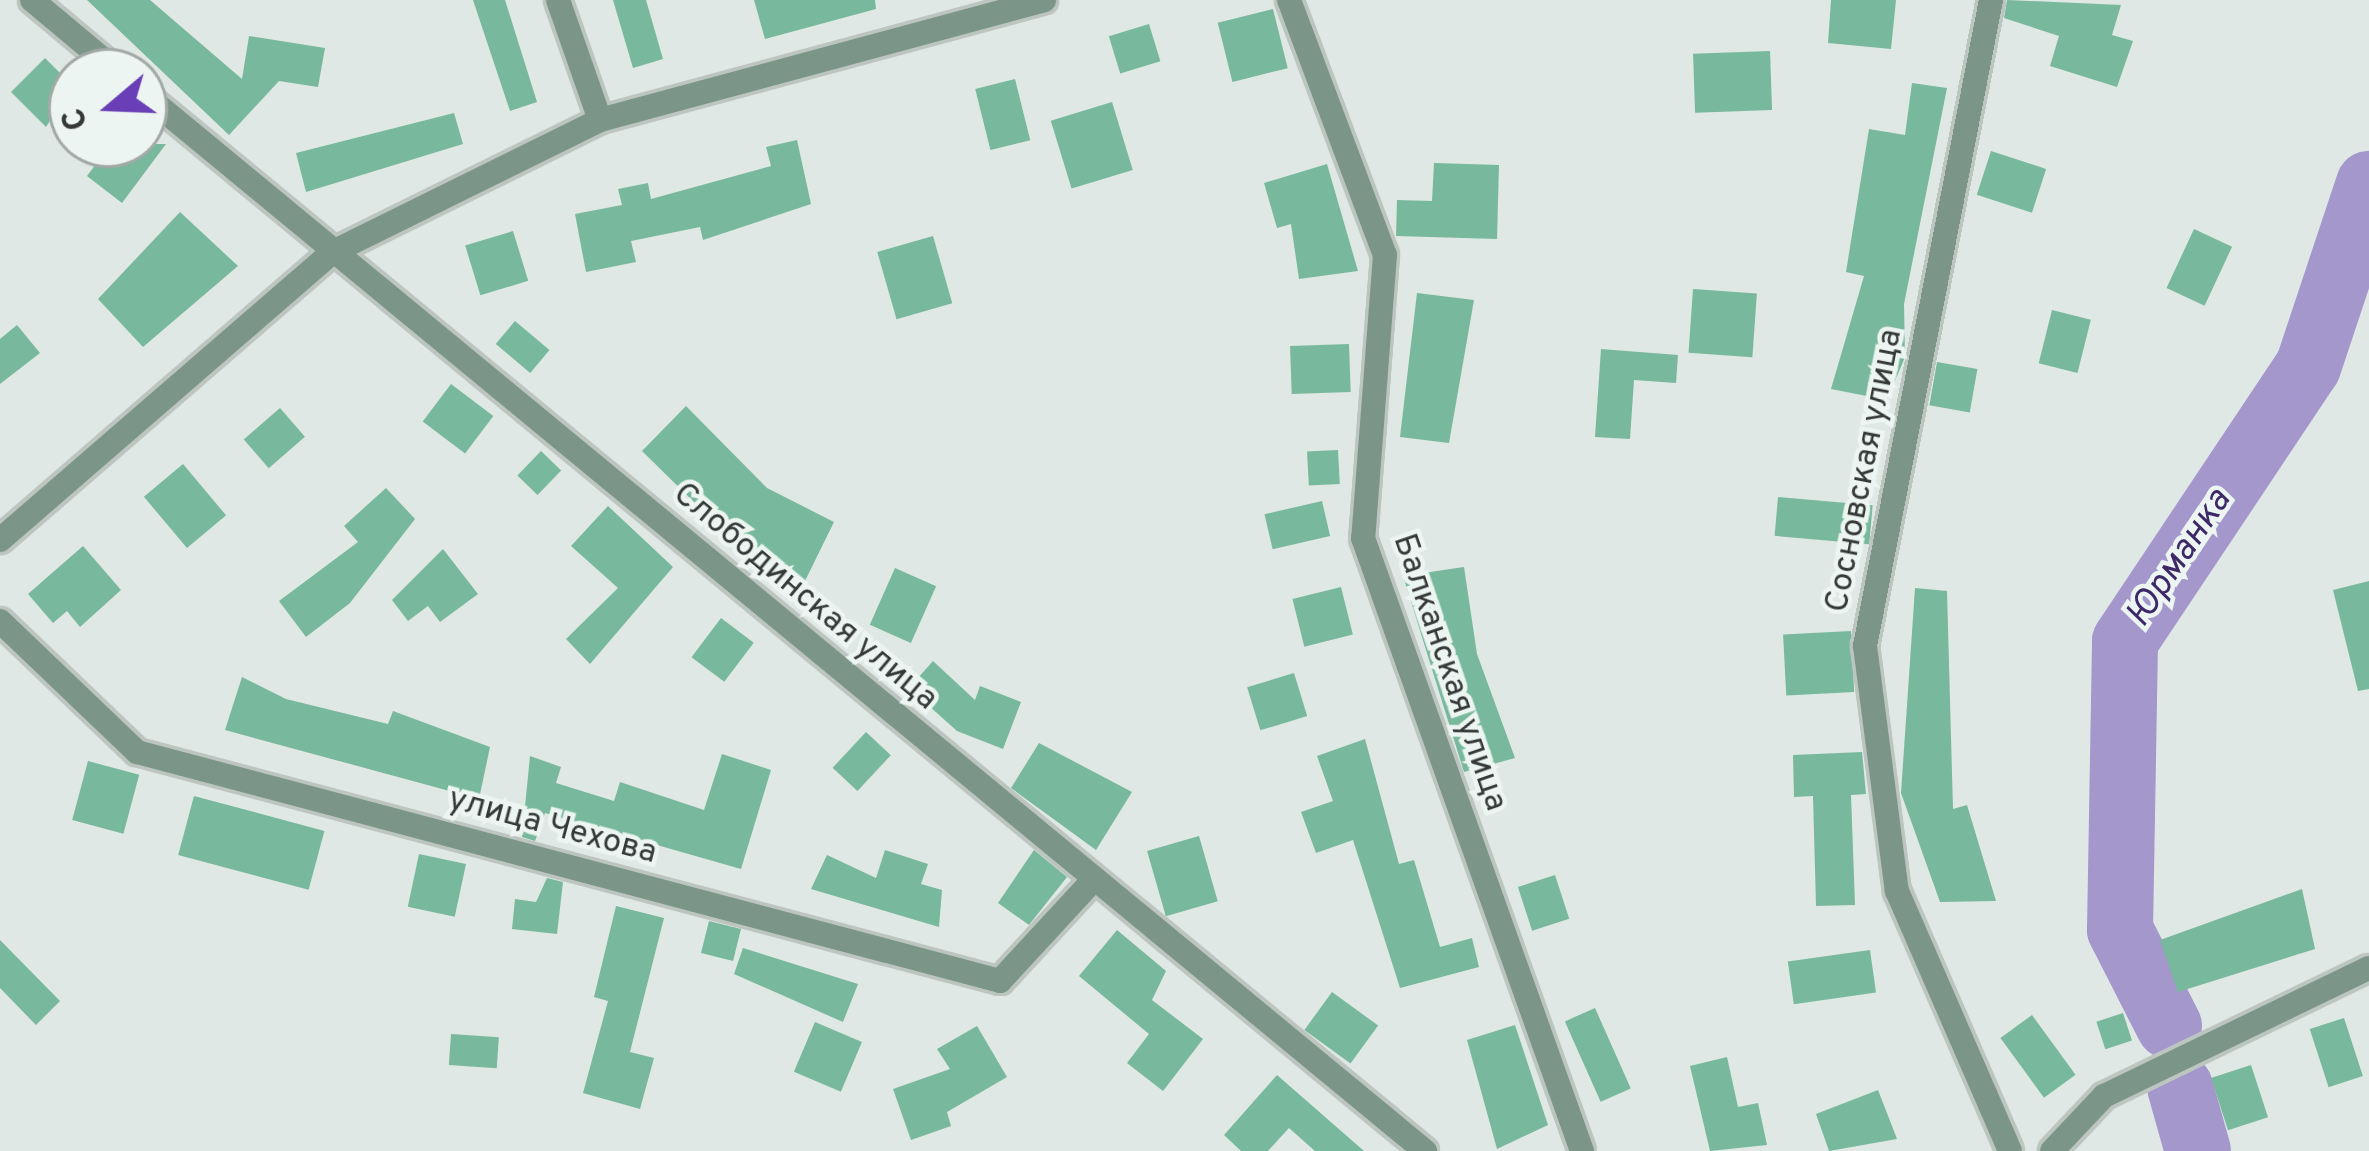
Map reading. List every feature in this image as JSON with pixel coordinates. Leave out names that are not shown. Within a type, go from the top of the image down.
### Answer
[{"type":"street","points":[[32,0],[89,48]]},
{"type":"street","points":[[558,0],[600,120]]},
{"type":"street","points":[[0,540],[333,252],[600,120],[1044,0]]},
{"type":"street","name":"Балканская улица","points":[[1289,0],[1385,256],[1363,538],[1582,1151]]},
{"type":"street","name":"Сосновская улица","points":[[1991,0],[1865,646],[1897,891],[2010,1151]]},
{"type":"street","name":"Слободинская улица","points":[[168,114],[1425,1151]]},
{"type":"street","name":"улица Чехова","points":[[0,621],[137,752],[1000,981],[1094,880]]},
{"type":"street","points":[[2052,1151],[2104,1096],[2369,968]]},
{"type":"building","points":[[87,0],[150,0],[242,79],[249,36],[325,48],[318,87],[279,81],[229,135],[168,77],[168,48],[137,48]]},
{"type":"building","points":[[473,0],[505,0],[537,102],[510,111]]},
{"type":"building","points":[[613,0],[646,0],[663,59],[633,68]]},
{"type":"building","points":[[754,0],[875,0],[876,9],[765,39]]},
{"type":"building","points":[[1831,0],[1896,0],[1891,49],[1828,43]]},
{"type":"building","points":[[2007,0],[2121,5],[2112,35],[2133,41],[2117,87],[2050,66],[2059,36],[2004,18]]},
{"type":"building","points":[[1273,9],[1288,68],[1232,82],[1218,23]]},
{"type":"building","points":[[1149,24],[1160,61],[1120,74],[1109,36]]},
{"type":"building","points":[[1770,51],[1772,110],[1695,113],[1693,54]]},
{"type":"building","points":[[45,58],[48,61],[46,127],[11,92]]},
{"type":"building","points":[[1015,79],[1030,140],[990,150],[975,89]]},
{"type":"building","points":[[1912,83],[1947,88],[1904,304],[1905,357],[1887,400],[1831,389],[1864,276],[1846,272],[1869,129],[1905,135]]},
{"type":"building","points":[[1112,102],[1133,170],[1072,189],[1051,121]]},
{"type":"building","points":[[454,113],[463,144],[306,192],[296,153]]},
{"type":"building","points":[[797,140],[811,204],[703,240],[700,227],[631,241],[636,262],[586,272],[575,214],[622,205],[618,189],[648,183],[651,199],[771,166],[766,147]]},
{"type":"building","points":[[1991,151],[2046,169],[2032,213],[1977,195]]},
{"type":"building","points":[[1434,163],[1499,165],[1497,239],[1396,236],[1397,200],[1432,201]]},
{"type":"building","points":[[1327,164],[1358,271],[1299,279],[1291,224],[1277,228],[1264,183]]},
{"type":"building","points":[[93,168],[148,168],[122,203],[87,176]]},
{"type":"building","points":[[180,212],[238,266],[143,347],[98,299]]},
{"type":"building","points":[[2194,229],[2232,247],[2205,306],[2167,288]]},
{"type":"building","points":[[513,231],[528,281],[480,295],[465,246]]},
{"type":"building","points":[[933,236],[952,303],[897,319],[877,252]]},
{"type":"building","points":[[1693,289],[1757,293],[1752,357],[1689,353]]},
{"type":"building","points":[[1417,293],[1474,300],[1449,443],[1400,437]]},
{"type":"building","points":[[2052,310],[2091,320],[2078,373],[2039,363]]},
{"type":"building","points":[[515,321],[549,350],[530,373],[496,344]]},
{"type":"building","points":[[17,325],[40,353],[0,384],[0,339]]},
{"type":"building","points":[[1349,344],[1351,392],[1292,394],[1290,346]]},
{"type":"building","points":[[1601,349],[1678,355],[1676,383],[1634,380],[1630,439],[1595,437]]},
{"type":"building","points":[[1937,362],[1977,369],[1970,412],[1929,405]]},
{"type":"building","points":[[451,384],[493,416],[465,453],[423,422]]},
{"type":"building","points":[[686,406],[767,488],[834,522],[803,585],[753,560],[642,451]]},
{"type":"building","points":[[280,408],[305,437],[269,468],[244,439]]},
{"type":"building","points":[[1338,450],[1340,484],[1309,486],[1307,452]]},
{"type":"building","points":[[541,451],[561,470],[538,495],[517,475]]},
{"type":"building","points":[[183,464],[226,515],[187,548],[144,497]]},
{"type":"building","points":[[386,488],[415,519],[350,603],[306,637],[279,601],[358,542],[344,526]]},
{"type":"building","points":[[1778,497],[1873,505],[1869,544],[1775,536]]},
{"type":"building","points":[[1322,501],[1330,536],[1273,549],[1265,514]]},
{"type":"building","points":[[608,506],[673,567],[590,664],[566,639],[618,588],[571,546]]},
{"type":"building","points":[[83,546],[121,590],[80,627],[67,611],[53,623],[28,594]]},
{"type":"building","points":[[443,549],[478,594],[440,622],[428,606],[408,621],[392,600]]},
{"type":"building","points":[[1464,567],[1477,654],[1515,758],[1464,772],[1403,576]]},
{"type":"building","points":[[895,568],[936,586],[911,643],[870,625]]},
{"type":"building","points":[[2369,581],[2369,689],[2358,691],[2333,590]]},
{"type":"building","points":[[1341,587],[1353,635],[1304,647],[1292,599]]},
{"type":"building","points":[[1915,588],[1947,591],[1953,809],[1967,805],[1996,901],[1940,902],[1901,793]]},
{"type":"building","points":[[721,618],[754,643],[724,682],[692,657]]},
{"type":"building","points":[[1851,631],[1854,692],[1786,695],[1783,635]]},
{"type":"building","points":[[933,661],[975,700],[980,686],[1021,702],[1003,749],[957,731],[909,688]]},
{"type":"building","points":[[1294,673],[1307,716],[1260,730],[1247,687]]},
{"type":"building","points":[[242,677],[286,699],[388,724],[393,711],[490,747],[479,799],[225,730]]},
{"type":"building","points":[[866,732],[891,755],[857,791],[833,768]]},
{"type":"building","points":[[1365,739],[1399,864],[1414,860],[1440,947],[1472,938],[1479,967],[1400,988],[1353,840],[1316,853],[1301,812],[1333,801],[1317,756]]},
{"type":"building","points":[[1039,743],[1132,792],[1096,850],[1011,788]]},
{"type":"building","points":[[1862,752],[1866,794],[1851,795],[1855,905],[1816,906],[1813,796],[1794,797],[1793,755]]},
{"type":"building","points":[[722,754],[771,770],[741,869],[545,813],[535,841],[522,837],[530,756],[561,767],[556,783],[614,801],[620,782],[704,810]]},
{"type":"building","points":[[88,761],[139,775],[123,834],[72,820]]},
{"type":"building","points":[[194,796],[324,831],[309,890],[178,855]]},
{"type":"building","points":[[1199,836],[1218,901],[1166,916],[1147,851]]},
{"type":"building","points":[[885,850],[928,864],[921,884],[942,890],[939,927],[811,889],[827,855],[876,878]]},
{"type":"building","points":[[1034,850],[1067,877],[1029,925],[998,903]]},
{"type":"building","points":[[419,854],[466,864],[455,917],[408,907]]},
{"type":"building","points":[[1555,875],[1569,919],[1532,931],[1518,887]]},
{"type":"building","points":[[547,878],[563,882],[557,934],[512,929],[515,899],[536,902]]},
{"type":"building","points":[[2302,889],[2315,949],[2178,992],[2160,940]]},
{"type":"building","points":[[616,906],[664,918],[630,1052],[654,1058],[640,1109],[583,1093],[608,1001],[594,997]]},
{"type":"building","points":[[709,921],[741,929],[733,961],[701,953]]},
{"type":"building","points":[[1117,930],[1166,971],[1152,1000],[1203,1039],[1163,1091],[1127,1063],[1149,1034],[1079,976]]},
{"type":"building","points":[[0,940],[60,1001],[36,1025],[0,988]]},
{"type":"building","points":[[743,948],[858,984],[843,1022],[734,974]]},
{"type":"building","points":[[1870,950],[1876,993],[1794,1004],[1788,962]]},
{"type":"building","points":[[1332,992],[1378,1026],[1350,1064],[1304,1030]]},
{"type":"building","points":[[1595,1008],[1631,1088],[1601,1102],[1565,1021]]},
{"type":"building","points":[[2123,1013],[2132,1041],[2105,1049],[2096,1022]]},
{"type":"building","points":[[2032,1015],[2075,1075],[2044,1098],[2000,1038]]},
{"type":"building","points":[[2344,1018],[2363,1076],[2329,1087],[2310,1029]]},
{"type":"building","points":[[815,1022],[862,1042],[841,1092],[794,1072]]},
{"type":"building","points":[[1515,1025],[1548,1125],[1497,1149],[1467,1040]]},
{"type":"building","points":[[977,1026],[1007,1077],[947,1112],[951,1126],[911,1140],[893,1089],[950,1069],[937,1049]]},
{"type":"building","points":[[451,1034],[499,1037],[497,1068],[449,1065]]},
{"type":"building","points":[[1727,1057],[1738,1107],[1758,1103],[1767,1145],[1710,1151],[1690,1066]]},
{"type":"building","points":[[2251,1065],[2268,1117],[2228,1130],[2211,1078]]},
{"type":"building","points":[[1277,1075],[1364,1151],[1315,1151],[1289,1128],[1268,1151],[1241,1151],[1224,1135]]},
{"type":"building","points":[[1878,1090],[1897,1139],[1829,1151],[1816,1114]]},
{"type":"waterway","name":"Юрманка","points":[[2169,1026],[2120,930],[2125,641],[2308,367],[2369,184]]},
{"type":"waterway","name":"Юрманка","points":[[2180,1087],[2198,1151]]}]
